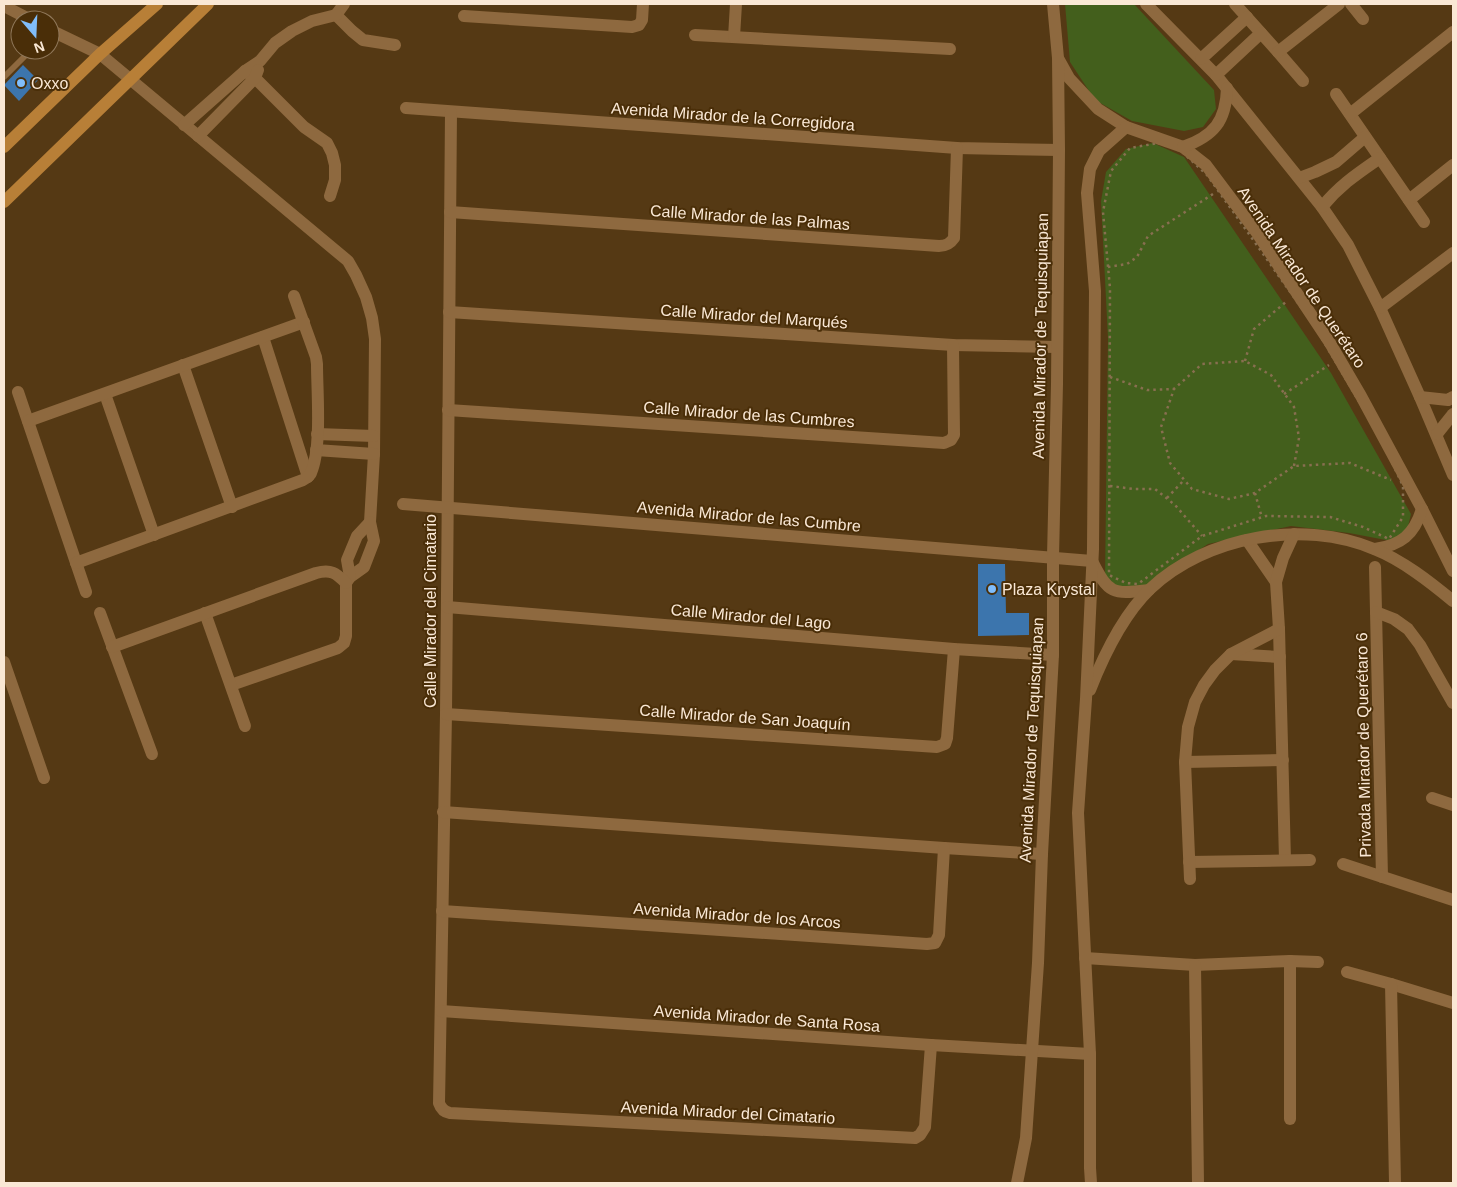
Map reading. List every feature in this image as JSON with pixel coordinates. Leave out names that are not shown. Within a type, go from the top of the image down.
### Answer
[{"type":"street","points":[[4,148],[100,54],[157,4]]},
{"type":"street","points":[[4,202],[208,4]]},
{"type":"street","points":[[184,125],[245,70],[260,61],[275,43],[292,31],[312,21],[336,15],[344,4]]},
{"type":"street","points":[[464,16],[632,27],[639,25],[642,20],[643,4]]},
{"type":"street","points":[[734,37],[736,4]]},
{"type":"street","name":"Avenida Mirador de Querétaro","points":[[1053,4],[1058,58],[1069,78],[1098,108],[1126,127],[1183,147],[1206,165],[1257,233],[1304,302],[1361,396],[1453,571]]},
{"type":"street","points":[[1146,4],[1216,74],[1322,207],[1348,245],[1380,308],[1437,434],[1453,475]]},
{"type":"street","points":[[1235,4],[1303,81]]},
{"type":"street","points":[[1278,52],[1339,4]]},
{"type":"street","points":[[1350,4],[1363,19]]},
{"type":"street","points":[[336,15],[363,40],[395,45]]},
{"type":"street","points":[[1201,59],[1247,17]]},
{"type":"street","points":[[1350,114],[1453,32]]},
{"type":"street","points":[[1216,74],[1261,33]]},
{"type":"street","points":[[694,35],[950,48]]},
{"type":"street","points":[[60,36],[100,54],[348,261],[356,275],[366,297],[375,339],[374,454],[370,522],[374,541],[364,567],[348,580]]},
{"type":"street","name":"Avenida Mirador de Tequisquiapan","points":[[1017,1183],[1026,1138],[1038,963],[1042,854],[1054,654],[1052,557],[1057,346],[1058,58]]},
{"type":"street","points":[[198,136],[255,78],[260,61]]},
{"type":"street","points":[[245,70],[304,127],[327,143],[335,166],[335,180],[330,196]]},
{"type":"street","points":[[1183,147],[1198,142],[1212,132],[1221,118],[1226,103],[1226,88]]},
{"type":"street","points":[[1336,94],[1424,222]]},
{"type":"street","name":"Avenida Mirador de la Corregidora","points":[[406,108],[957,148],[1059,150]]},
{"type":"street","name":"Calle Mirador del Cimatario","points":[[443,1110],[439,1103],[446,714],[451,112]]},
{"type":"street","points":[[1091,1183],[1090,1054],[1078,813],[1086,699],[1092,561],[1095,291],[1087,193],[1090,169],[1099,151],[1126,127]]},
{"type":"street","points":[[1299,178],[1330,165],[1365,137]]},
{"type":"street","name":"Calle Mirador de las Palmas","points":[[450,212],[946,246],[954,238],[957,148]]},
{"type":"street","points":[[1322,207],[1344,183],[1380,158]]},
{"type":"street","points":[[1330,165],[1344,183]]},
{"type":"street","points":[[1409,200],[1453,165]]},
{"type":"street","points":[[1380,308],[1453,253]]},
{"type":"street","points":[[76,563],[232,507],[308,477],[311,473],[316,450],[317,364],[294,296]]},
{"type":"street","name":"Calle Mirador del Marqués","points":[[449,312],[953,346],[1057,346]]},
{"type":"street","points":[[28,421],[304,322]]},
{"type":"street","points":[[263,337],[308,477]]},
{"type":"street","name":"Calle Mirador de las Cumbres","points":[[448,410],[944,444],[951,440],[954,435],[953,346]]},
{"type":"street","points":[[183,366],[232,507]]},
{"type":"street","points":[[18,392],[86,592]]},
{"type":"street","points":[[105,394],[154,535]]},
{"type":"street","points":[[1420,397],[1451,399],[1453,414],[1437,434]]},
{"type":"street","points":[[317,434],[374,436]]},
{"type":"street","points":[[316,450],[374,454]]},
{"type":"street","name":"Avenida Mirador de las Cumbre","points":[[403,504],[1092,561]]},
{"type":"street","points":[[1375,549],[1388,547],[1400,542],[1411,533],[1418,522],[1422,509]]},
{"type":"street","points":[[231,685],[338,648],[344,643],[346,636],[347,560],[357,536],[370,522]]},
{"type":"street","points":[[1086,699],[1112,641],[1129,614],[1150,590],[1171,573],[1195,559],[1220,548],[1247,540],[1294,534],[1349,540],[1375,549],[1420,576],[1453,601]]},
{"type":"street","points":[[1285,860],[1280,657],[1276,582],[1282,558],[1294,534]]},
{"type":"street","points":[[1247,540],[1276,582]]},
{"type":"street","points":[[1092,561],[1104,583],[1110,588],[1118,592],[1150,590]]},
{"type":"street","name":"Privada Mirador de Querétaro 6","points":[[1375,567],[1382,876]]},
{"type":"street","points":[[112,647],[326,570],[348,580]]},
{"type":"street","name":"Calle Mirador del Lago","points":[[446,607],[954,649],[1054,654]]},
{"type":"street","name":"Privada Mirador de Querétaro 6","points":[[1376,612],[1394,619],[1408,629],[1420,645],[1453,703]]},
{"type":"street","points":[[100,613],[152,754]]},
{"type":"street","points":[[205,613],[245,726]]},
{"type":"street","points":[[1190,879],[1184,762],[1188,727],[1195,702],[1215,670],[1231,654],[1279,629]]},
{"type":"street","name":"Calle Mirador de San Joaquín","points":[[446,714],[937,747],[945,744],[947,738],[954,649]]},
{"type":"street","points":[[1231,654],[1280,657]]},
{"type":"street","points":[[4,662],[44,778]]},
{"type":"street","points":[[1184,762],[1283,760]]},
{"type":"street","points":[[1432,798],[1453,805]]},
{"type":"street","points":[[443,812],[1042,854]]},
{"type":"street","name":"Avenida Mirador de los Arcos","points":[[442,911],[927,944],[935,943],[939,935],[944,848]]},
{"type":"street","points":[[1189,862],[1310,860]]},
{"type":"street","name":"Privada Mirador de Querétaro 6","points":[[1343,864],[1453,900]]},
{"type":"street","points":[[1085,958],[1195,965],[1290,961],[1318,962]]},
{"type":"street","points":[[1290,961],[1290,1119]]},
{"type":"street","points":[[1195,965],[1198,1183]]},
{"type":"street","points":[[1347,972],[1453,1003]]},
{"type":"street","points":[[1391,984],[1395,1183]]},
{"type":"street","name":"Avenida Mirador de Santa Rosa","points":[[441,1012],[1031,1052],[1090,1054]]},
{"type":"street","name":"Avenida Mirador del Cimatario","points":[[443,1110],[450,1113],[915,1138],[925,1128],[931,1045]]},
{"type":"lane","points":[[4,77],[21,60]]},
{"type":"path","points":[[1158,143],[1181,151],[1207,175],[1315,327],[1381,439],[1403,486],[1403,517],[1389,539],[1364,527],[1330,517],[1266,516],[1202,536],[1138,584],[1126,583],[1109,575],[1110,288],[1108,267],[1102,212],[1111,171],[1130,148],[1158,143]]},
{"type":"path","points":[[1108,267],[1127,264],[1137,257],[1148,236],[1218,190]]},
{"type":"path","points":[[1245,361],[1254,329],[1293,297]]},
{"type":"path","points":[[1294,466],[1299,438],[1294,407],[1271,375],[1245,361],[1202,364],[1174,390],[1161,428],[1170,463],[1192,489],[1229,499],[1255,493],[1294,466],[1350,463],[1403,486]]},
{"type":"path","points":[[1284,394],[1335,361]]},
{"type":"path","points":[[1110,377],[1147,390],[1174,390]]},
{"type":"path","points":[[1167,498],[1184,480]]},
{"type":"path","points":[[1110,486],[1155,489],[1175,505],[1202,536]]},
{"type":"path","points":[[1255,493],[1262,518]]},
{"type":"green space","points":[[1065,4],[1134,4],[1214,90],[1216,109],[1203,127],[1184,131],[1132,121],[1095,100],[1070,62]]},
{"type":"green space","points":[[1153,143],[1184,157],[1331,373],[1411,514],[1407,531],[1391,541],[1349,533],[1291,526],[1208,544],[1139,590],[1126,591],[1105,578],[1108,338],[1101,201],[1106,172],[1126,149]]},
{"type":"building","name":"Oxxo","points":[[23,65],[38,80],[19,101],[4,85]]},
{"type":"building","name":"Plaza Krystal","points":[[978,564],[1005,564],[1006,613],[1029,613],[1029,635],[978,636]]},
{"type":"place","name":"Oxxo","points":[[21,83]]},
{"type":"place","name":"Plaza Krystal","points":[[992,589]]}]
